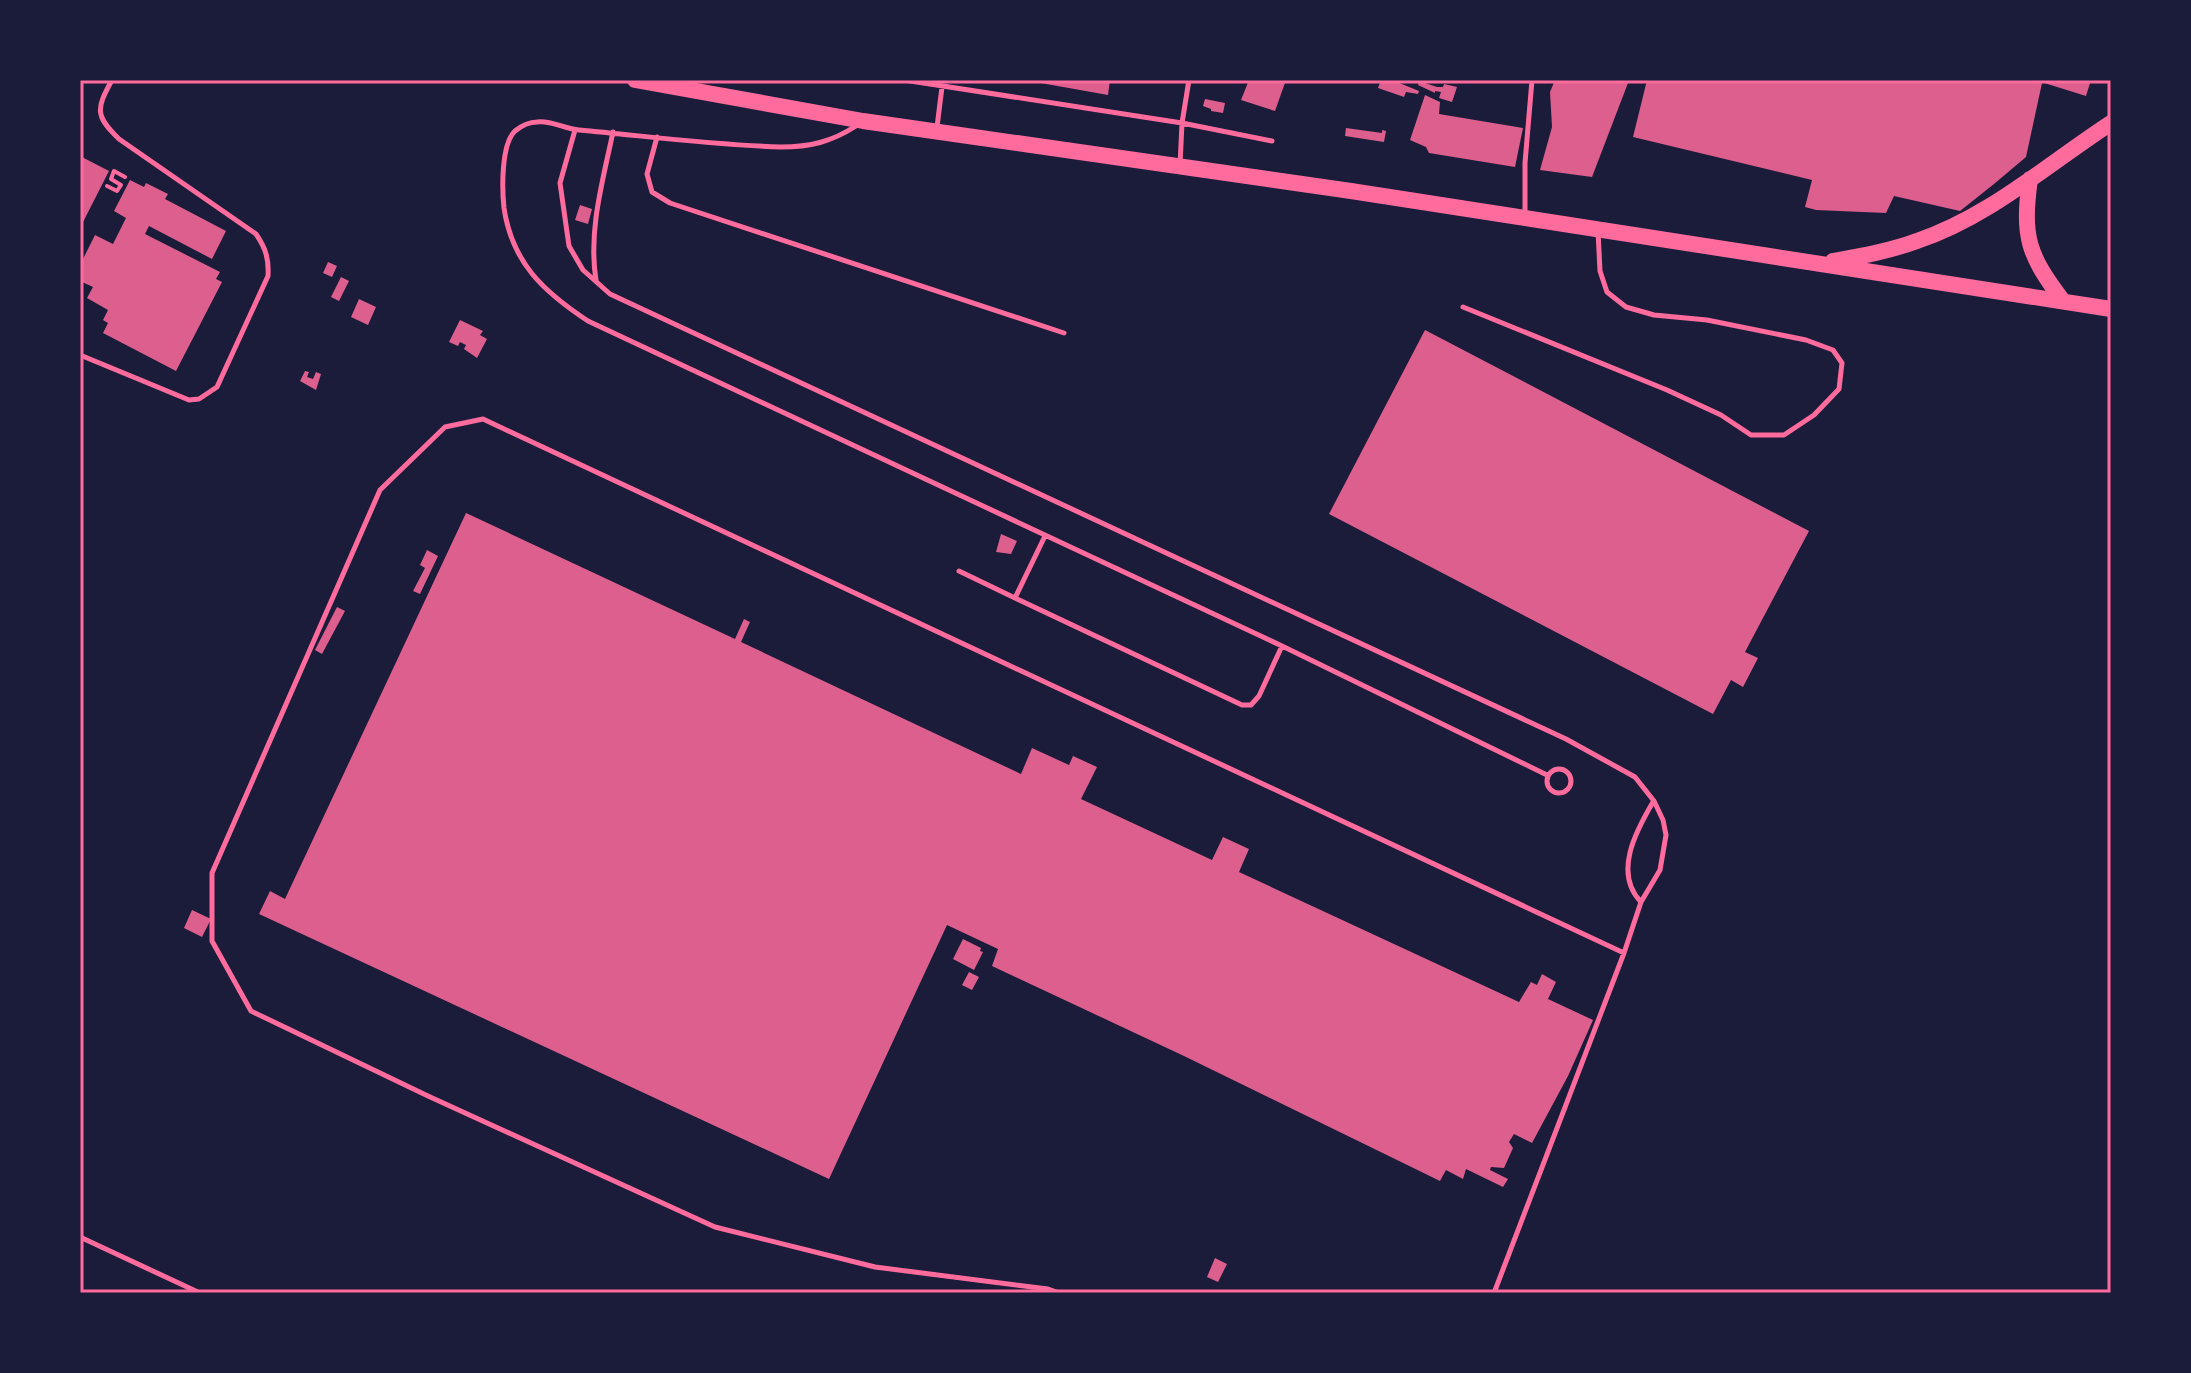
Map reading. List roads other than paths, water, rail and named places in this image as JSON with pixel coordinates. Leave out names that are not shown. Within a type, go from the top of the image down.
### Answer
[{"type":"main road","points":[[635,80],[863,121],[1180,166],[2111,309]]},
{"type":"main road","points":[[1821,264],[1918,241],[1952,226],[2030,179],[2111,123]]},
{"type":"main road","points":[[2030,179],[2026,226],[2030,245],[2039,268],[2063,301]]},
{"type":"lane","points":[[80,355],[189,400],[199,399],[217,387],[268,276],[266,248],[256,234],[119,139],[104,125],[99,113],[100,101],[112,80]]},
{"type":"lane","points":[[904,80],[1182,123],[1272,141]]},
{"type":"lane","points":[[1180,166],[1182,123],[1189,80]]},
{"type":"lane","points":[[1525,218],[1525,163],[1532,80]]},
{"type":"lane","points":[[936,132],[942,87]]},
{"type":"lane","points":[[863,121],[831,141],[806,147],[753,146],[575,130],[540,121],[527,124],[516,130],[509,139],[504,155],[504,206],[510,236],[523,263],[540,285],[588,321],[634,345],[1282,646],[1547,775]]},
{"type":"lane","points":[[575,130],[560,183],[569,246],[583,270],[610,294],[1566,739],[1635,777],[1654,801],[1666,835],[1660,870],[1641,902],[1494,1293]]},
{"type":"lane","points":[[597,282],[593,262],[595,218],[613,132]]},
{"type":"lane","points":[[657,137],[647,174],[652,192],[670,203],[1064,333]]},
{"type":"lane","points":[[1463,307],[1667,390],[1721,415],[1751,435],[1784,435],[1814,415],[1839,389],[1842,363],[1833,350],[1806,340],[1707,320],[1654,315],[1626,307],[1607,292],[1600,271],[1598,230]]},
{"type":"lane","points":[[1059,1293],[1048,1289],[875,1267],[715,1227],[415,1090],[251,1011],[212,941],[212,873],[380,490],[445,427],[483,419],[1624,953]]},
{"type":"lane","points":[[1015,598],[1045,536]]},
{"type":"lane","points":[[959,571],[1242,705],[1251,705],[1259,696],[1282,646]]},
{"type":"lane","points":[[1557,769],[1565,771],[1571,780],[1569,787],[1563,792],[1552,790],[1547,775],[1557,769]]},
{"type":"lane","points":[[1641,902],[1628,885],[1627,872],[1640,825],[1654,801]]},
{"type":"lane","points":[[80,1237],[200,1293]]}]
